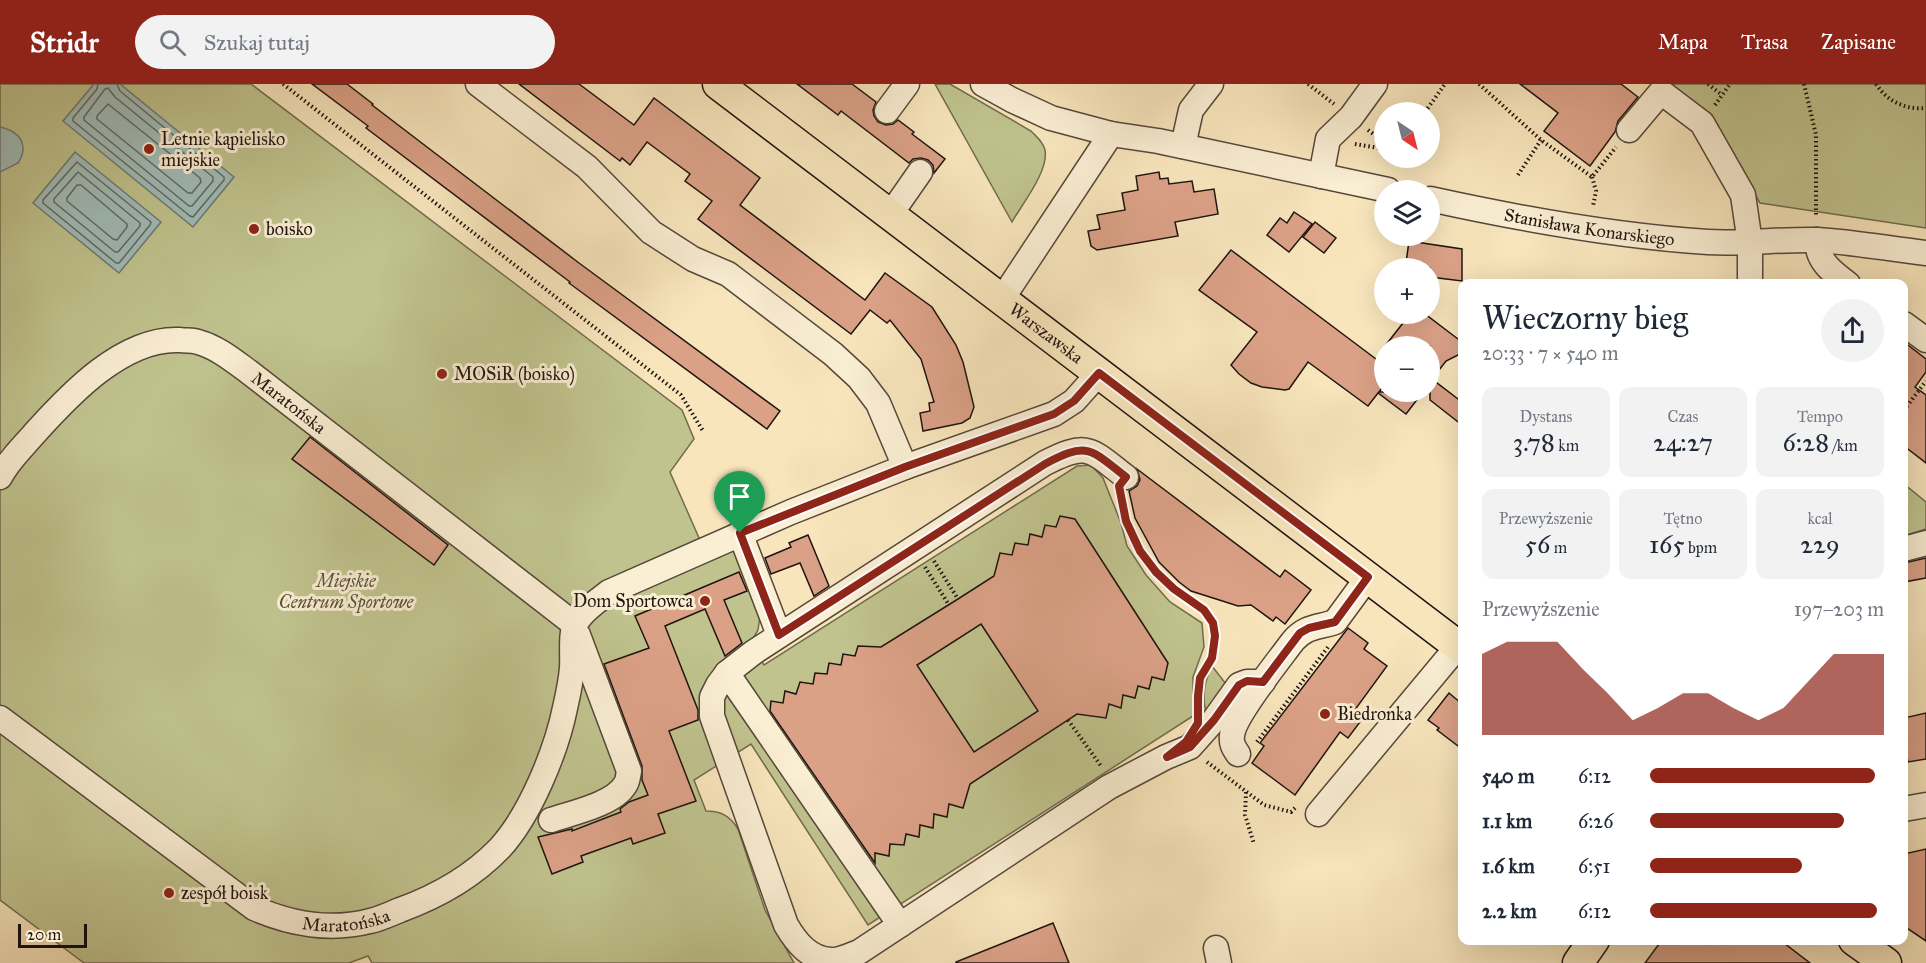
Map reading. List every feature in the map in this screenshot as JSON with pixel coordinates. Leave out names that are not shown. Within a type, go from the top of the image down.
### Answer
[{"type":"main road","name":"Warszawska","points":[[718,84],[1458,645]]},
{"type":"main road","points":[[1578,963],[1591,945]]},
{"type":"main road","points":[[1861,945],[1886,963]]},
{"type":"street","points":[[478,84],[587,167],[608,191],[651,232],[693,259],[728,274],[833,354],[859,378],[878,403],[905,467]]},
{"type":"street","points":[[887,111],[907,84]]},
{"type":"street","points":[[983,84],[1051,118],[1111,134],[1183,146],[1374,187]]},
{"type":"street","points":[[1183,146],[1191,110],[1211,84]]},
{"type":"street","points":[[1321,176],[1328,139],[1351,117],[1375,84]]},
{"type":"street","points":[[1629,130],[1656,88],[1702,123],[1743,195],[1750,243],[1750,279]]},
{"type":"street","points":[[1002,299],[1111,134]]},
{"type":"street","points":[[890,215],[920,172]]},
{"type":"street","name":"Stanisława Konarskiego","points":[[1440,201],[1520,219],[1708,242],[1750,243],[1816,231],[1926,253]]},
{"type":"street","points":[[1816,231],[1817,250],[1821,260],[1841,279]]},
{"type":"street","points":[[1908,327],[1926,340]]},
{"type":"street","name":"Maratońska","points":[[0,477],[6,466],[76,390],[116,360],[149,343],[172,340],[197,341],[222,353],[249,372],[574,624],[572,667],[565,709],[551,759],[522,817],[500,848],[463,879],[409,907],[370,922],[334,925],[299,924],[254,908],[0,718]]},
{"type":"street","points":[[551,820],[598,804],[616,795],[627,784],[629,771],[574,624],[609,591],[740,533],[905,467],[1054,414],[1074,401],[1099,373]]},
{"type":"street","points":[[1126,477],[1095,453],[1085,449],[1069,451],[1045,464],[779,635],[727,673],[712,697],[712,716],[786,925],[795,939],[815,957],[832,961],[860,952],[1109,787],[1190,747],[1214,720],[1239,685],[1247,681],[1263,682]]},
{"type":"street","points":[[740,533],[779,635]]},
{"type":"street","points":[[1908,548],[1926,543]]},
{"type":"street","points":[[1247,748],[1232,746],[1232,734],[1238,719],[1263,682],[1300,633],[1309,628],[1335,622],[1368,577]]},
{"type":"street","points":[[1318,814],[1458,649]]},
{"type":"street","points":[[727,673],[900,925]]},
{"type":"street","points":[[1908,808],[1926,805]]},
{"type":"path","points":[[282,84],[681,395],[703,431]]},
{"type":"path","points":[[1432,102],[1445,84]]},
{"type":"path","points":[[1479,84],[1541,140],[1592,177],[1596,191],[1589,229]]},
{"type":"path","points":[[1708,84],[1722,95]]},
{"type":"path","points":[[1804,84],[1816,135],[1816,231]]},
{"type":"path","points":[[1876,84],[1886,97],[1897,104],[1910,108],[1926,108]]},
{"type":"path","points":[[1592,177],[1629,130]]},
{"type":"path","points":[[1518,175],[1541,140]]},
{"type":"path","points":[[1908,405],[1926,381]]},
{"type":"path","points":[[1126,477],[1119,486],[1126,521],[1140,551],[1156,572],[1174,589],[1204,610],[1213,623],[1215,636],[1212,658],[1200,678],[1198,705]]},
{"type":"path","points":[[918,546],[958,599]]},
{"type":"path","points":[[918,546],[949,605]]},
{"type":"path","points":[[1247,748],[1335,638]]},
{"type":"path","points":[[1068,720],[1088,748]]},
{"type":"path","points":[[1190,747],[1196,754],[1264,805],[1291,812],[1302,800],[1318,814]]},
{"type":"path","points":[[1246,792],[1245,815],[1254,844]]},
{"type":"green space","name":"Miejskie Centrum Sportowe","points":[[0,84],[251,84],[682,410],[694,439],[670,472],[707,556],[734,546],[760,616],[758,630],[751,642],[764,665],[1077,466],[1091,465],[1103,478],[1121,523],[1127,546],[1146,575],[1170,602],[1202,623],[1204,647],[1193,677],[1193,716],[868,925],[751,744],[694,780],[706,811],[725,815],[738,829],[765,910],[794,963],[372,963],[368,956],[349,963],[84,963],[0,900]]},
{"type":"green space","points":[[935,84],[950,84],[1031,131],[1043,144],[1045,158],[1043,168],[1012,222]]},
{"type":"green space","points":[[1665,84],[1926,84],[1926,228],[1760,203],[1709,119]]},
{"type":"green space","points":[[1908,487],[1926,502],[1926,529],[1908,535]]},
{"type":"green space","points":[[1212,666],[1226,684],[1207,715],[1204,690]]},
{"type":"water","name":"Letnie kąpielisko miejskie","points":[[94,84],[120,84],[234,177],[193,227],[63,121]]},
{"type":"water","points":[[0,127],[13,132],[21,139],[23,150],[18,163],[0,172]]},
{"type":"water","points":[[75,152],[161,222],[119,273],[33,203]]},
{"type":"building","points":[[312,84],[347,84],[579,263],[780,411],[767,429],[569,283]]},
{"type":"building","points":[[519,84],[579,84],[634,125],[654,98],[760,178],[740,205],[865,300],[885,273],[932,307],[956,345],[963,362],[974,407],[970,418],[962,423],[923,431],[920,413],[930,411],[929,403],[934,402],[921,359],[890,320],[887,323],[870,310],[851,334],[698,219],[712,201],[685,181],[690,174],[647,142],[630,165],[622,158],[620,161]]},
{"type":"building","points":[[797,84],[852,84],[876,102],[873,110],[878,122],[886,125],[898,120],[914,132],[912,134],[945,159],[934,173],[933,165],[928,160],[913,159],[909,163],[841,111],[838,115]]},
{"type":"building","points":[[1520,84],[1621,84],[1638,97],[1618,121],[1615,132],[1590,166],[1544,131],[1558,113]]},
{"type":"building","points":[[1159,172],[1160,179],[1168,178],[1169,184],[1192,181],[1194,192],[1214,189],[1218,214],[1175,222],[1178,236],[1097,250],[1091,246],[1088,231],[1100,229],[1097,215],[1125,210],[1122,193],[1138,190],[1136,176]]},
{"type":"building","points":[[1294,212],[1312,224],[1289,252],[1267,235],[1280,218],[1287,223]]},
{"type":"building","points":[[1315,222],[1336,238],[1324,253],[1303,237]]},
{"type":"building","points":[[1408,246],[1440,246],[1462,249],[1462,279],[1440,278],[1440,258],[1407,258]]},
{"type":"building","points":[[1231,250],[1374,357],[1374,398],[1368,406],[1308,362],[1289,389],[1262,387],[1251,383],[1231,365],[1257,332],[1199,290]]},
{"type":"building","points":[[1402,324],[1438,324],[1458,339],[1458,355],[1446,361],[1440,369],[1440,336],[1393,336]]},
{"type":"building","points":[[1908,345],[1926,359],[1926,372],[1915,387],[1926,395],[1926,463],[1908,449]]},
{"type":"building","points":[[1440,385],[1458,399],[1458,422],[1433,402],[1440,402]]},
{"type":"building","points":[[1390,402],[1415,402],[1406,414]]},
{"type":"building","points":[[310,437],[448,545],[434,565],[292,459]]},
{"type":"building","points":[[1137,469],[1280,577],[1285,570],[1311,590],[1285,624],[1276,617],[1273,621],[1251,605],[1238,606],[1191,591],[1159,562],[1135,518],[1129,491],[1137,486],[1140,480]]},
{"type":"building","points":[[1060,516],[1075,519],[1168,663],[1164,680],[1152,677],[1149,689],[1138,686],[1135,698],[1123,695],[1121,708],[1109,704],[1106,718],[1077,714],[970,784],[963,808],[949,804],[947,817],[934,814],[933,828],[920,825],[919,837],[906,834],[904,845],[890,844],[889,856],[875,853],[875,863],[770,711],[771,701],[783,703],[785,691],[796,694],[800,682],[813,684],[815,673],[827,674],[829,663],[841,665],[843,654],[855,656],[858,646],[881,647],[994,576],[1000,553],[1012,555],[1015,543],[1028,545],[1030,534],[1042,537],[1045,525],[1056,527]],"holes":[[[981,624],[1038,711],[974,752],[917,665]]]},
{"type":"building","points":[[808,535],[829,586],[814,596],[800,563],[771,574],[765,558],[791,547],[789,543]]},
{"type":"building","points":[[1926,558],[1926,578],[1908,581],[1908,562]]},
{"type":"building","points":[[739,572],[747,591],[724,600],[742,643],[725,656],[705,609],[665,626],[698,710],[698,720],[669,731],[696,801],[658,814],[665,833],[633,844],[631,838],[581,856],[583,862],[552,874],[538,837],[572,829],[572,831],[621,812],[620,809],[629,802],[648,795],[642,780],[642,766],[604,664],[649,648],[635,616]]},
{"type":"building","name":"Biedronka","points":[[1348,628],[1368,643],[1364,649],[1387,666],[1354,711],[1363,718],[1348,738],[1340,732],[1295,795],[1252,763],[1264,746],[1260,743]]},
{"type":"building","points":[[1449,693],[1458,701],[1458,746],[1437,730],[1439,728],[1428,720]]},
{"type":"building","points":[[1926,713],[1926,759],[1908,762],[1908,717]]},
{"type":"building","points":[[1926,849],[1926,941],[1908,929],[1908,853]]},
{"type":"building","points":[[1053,923],[1069,963],[956,963],[956,962]]},
{"type":"building","points":[[1658,945],[1787,945],[1810,963],[1645,963]]},
{"type":"place","name":"Letnie kąpielisko miejskie","points":[[149,149]]},
{"type":"place","name":"boisko","points":[[254,229]]},
{"type":"place","name":"MOSiR (boisko)","points":[[442,374]]},
{"type":"place","name":"Dom Sportowca","points":[[705,601]]},
{"type":"place","name":"Biedronka","points":[[1325,714]]},
{"type":"place","name":"zespół boisk","points":[[169,893]]},
{"type":"route","points":[[1099,373],[1368,577],[1335,622],[1309,628],[1300,633],[1263,682],[1247,681],[1239,685],[1214,720],[1190,747],[1167,757],[1186,742],[1198,723],[1200,678],[1212,658],[1215,636],[1213,623],[1204,610],[1174,589],[1156,572],[1140,551],[1126,521],[1119,486],[1126,477],[1095,453],[1085,449],[1069,451],[1045,464],[779,635],[740,533],[905,467],[1054,414],[1074,401],[1099,373]]}]
